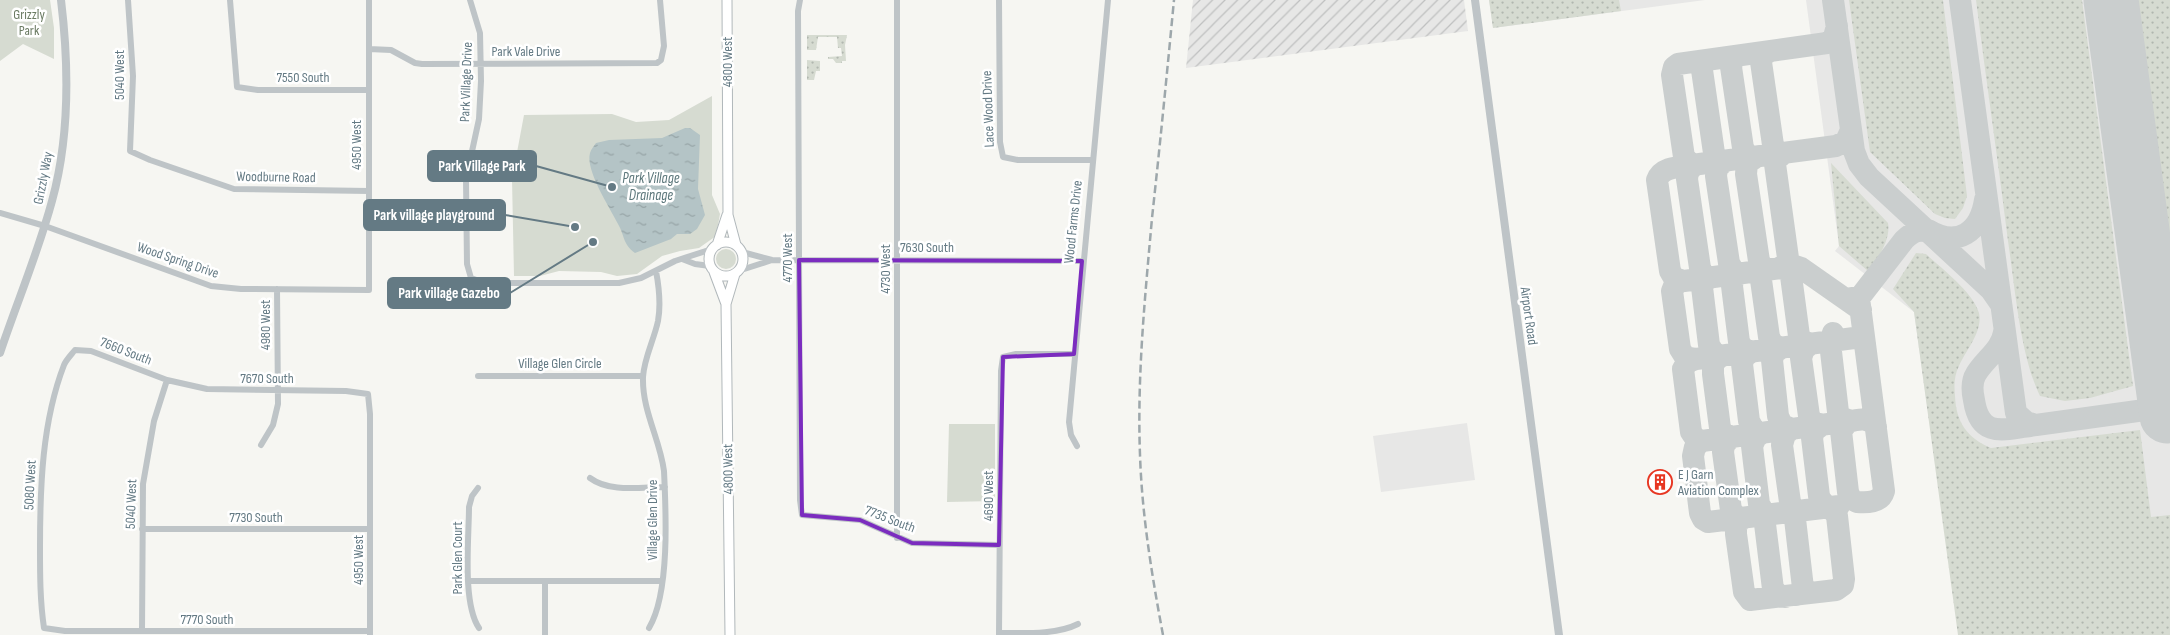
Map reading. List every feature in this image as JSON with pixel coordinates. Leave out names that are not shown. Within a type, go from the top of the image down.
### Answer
[{"type":"main road","name":"4800 West","points":[[727,0],[728,215],[743,261],[736,272],[726,304],[730,635]]},
{"type":"main road","name":"4800 West","points":[[726,304],[712,269],[709,256],[715,247],[728,215]]},
{"type":"main road","points":[[715,247],[727,242],[739,248]]},
{"type":"main road","points":[[712,269],[725,276],[736,272]]},
{"type":"street","name":"Grizzly Way","points":[[0,353],[45,226],[57,180],[66,103],[67,70],[61,0]]},
{"type":"street","name":"5040 West","points":[[128,0],[133,76],[130,151]]},
{"type":"street","name":"7550 South","points":[[230,0],[237,87],[258,90],[369,90]]},
{"type":"street","name":"4950 West","points":[[368,0],[369,290]]},
{"type":"street","name":"Park Village Drive","points":[[470,0],[480,33],[482,64],[479,118],[466,179],[467,264],[470,278],[485,283],[619,283],[641,278],[682,259],[715,247]]},
{"type":"street","name":"Park Vale Drive","points":[[369,49],[391,50],[415,63],[657,63],[661,60],[664,46],[660,0]]},
{"type":"street","name":"4770 West","points":[[800,0],[798,10],[800,500],[802,515]]},
{"type":"street","name":"4730 West","points":[[897,0],[898,538]]},
{"type":"street","name":"Lace Wood Drive","points":[[999,0],[1000,142],[1003,157],[1018,160],[1092,160]]},
{"type":"street","name":"Wood Farms Drive","points":[[1077,446],[1071,435],[1069,422],[1082,261],[1108,0]]},
{"type":"street","name":"Airport Road","points":[[1475,0],[1559,635]]},
{"type":"street","name":"Woodburne Road","points":[[130,151],[158,163],[234,189],[369,191]]},
{"type":"street","name":"Wood Spring Drive","points":[[0,213],[45,226],[224,289],[369,290]]},
{"type":"street","name":"7630 South","points":[[739,248],[772,260]]},
{"type":"street","points":[[682,259],[712,269]]},
{"type":"street","name":"7630 South","points":[[736,272],[772,260],[1082,261]]},
{"type":"street","name":"Village Glen Drive","points":[[649,628],[657,611],[665,556],[665,487],[662,460],[645,404],[643,376],[658,321],[659,291],[656,271]]},
{"type":"street","name":"4980 West","points":[[261,445],[269,434],[276,415],[278,391],[277,289]]},
{"type":"street","name":"7660 South","points":[[75,350],[91,351],[167,380]]},
{"type":"street","name":"5080 West","points":[[44,628],[40,605],[41,493],[44,459],[59,382],[65,364],[75,350]]},
{"type":"street","name":"4690 West","points":[[999,634],[1001,370],[1003,357],[1016,354],[1074,354]]},
{"type":"street","name":"Village Glen Circle","points":[[478,376],[643,376]]},
{"type":"street","name":"5040 West","points":[[142,631],[143,484],[147,452],[154,421],[167,380]]},
{"type":"street","name":"7670 South","points":[[167,380],[208,389],[346,391],[368,394]]},
{"type":"street","name":"4950 West","points":[[368,394],[370,414],[370,633]]},
{"type":"street","points":[[590,478],[598,484],[610,487],[665,487]]},
{"type":"street","name":"Park Glen Court","points":[[478,488],[472,496],[470,507],[469,581],[470,608],[479,628]]},
{"type":"street","name":"7735 South","points":[[802,515],[860,520],[898,538],[922,543],[999,545]]},
{"type":"street","name":"7730 South","points":[[142,529],[370,529]]},
{"type":"street","points":[[469,581],[662,581]]},
{"type":"street","points":[[545,581],[545,635]]},
{"type":"street","points":[[999,634],[1056,633],[1070,630],[1078,624]]},
{"type":"street","name":"7770 South","points":[[44,628],[65,631],[370,633]]},
{"type":"highlighted area","points":[[799,260],[1082,261],[1074,354],[1003,357],[999,545],[912,543],[860,520],[802,515]]},
{"type":"shaded area","points":[[1193,0],[1464,0],[1468,31],[1186,68]]},
{"type":"shaded area","points":[[1489,0],[1705,0],[1493,28]]},
{"type":"shaded area","points":[[1806,0],[2170,0],[2170,635],[1946,540],[1914,312],[1835,251],[1839,246]]},
{"type":"shaded area","points":[[1467,423],[1475,480],[1381,492],[1373,436]]},
{"type":"green space","name":"Grizzly Park","points":[[0,0],[50,0],[54,28],[54,59],[23,44],[0,61]]},
{"type":"green space","points":[[1489,0],[1619,0],[1621,11],[1493,28]]},
{"type":"green space","points":[[1849,0],[1943,0],[1967,196],[1963,208],[1955,219],[1935,214],[1870,152]]},
{"type":"green space","points":[[1976,0],[2082,0],[2133,386],[2090,398],[2065,401],[2040,396],[2033,379],[2023,341],[2016,299]]},
{"type":"green space","points":[[2131,0],[2170,0],[2170,296]]},
{"type":"green space","points":[[807,35],[847,35],[845,45],[846,61],[836,63],[833,59],[828,59],[828,57],[842,56],[841,48],[838,48],[837,37],[818,37],[816,50],[807,50]]},
{"type":"green space","points":[[807,60],[820,61],[820,71],[816,71],[814,80],[807,80]]},
{"type":"green space","points":[[712,96],[712,195],[720,214],[716,236],[699,248],[662,256],[637,274],[617,276],[601,272],[559,271],[540,276],[514,276],[512,179],[524,115],[612,114],[636,122],[669,120]]},
{"type":"green space","points":[[1831,163],[1888,223],[1886,242],[1880,255],[1868,271],[1839,246]]},
{"type":"green space","points":[[726,249],[733,252],[736,259],[733,266],[726,269],[719,266],[716,259],[719,252]]},
{"type":"green space","points":[[1916,253],[1926,254],[1956,281],[1976,305],[1979,313],[1979,327],[1955,377],[1958,414],[1964,428],[1975,439],[1991,448],[2140,430],[2151,517],[2170,515],[2170,635],[1958,635],[1914,312],[1893,289]]},
{"type":"green space","points":[[949,424],[995,424],[995,501],[947,502]]},
{"type":"water","name":"Park Village Drainage","points":[[685,128],[690,128],[700,135],[698,189],[705,215],[697,229],[690,234],[677,234],[671,239],[635,253],[626,243],[595,179],[589,160],[590,152],[596,143],[609,140],[662,138]]},
{"type":"taxiway","points":[[1833,0],[1854,151],[1859,164],[1869,177],[1991,290],[2000,303]]},
{"type":"taxiway","points":[[1960,0],[2016,413],[2026,422],[2036,425],[2152,409],[2160,403],[2163,391]]},
{"type":"taxiway","points":[[1837,26],[1834,37],[1827,43],[1678,64],[1674,67],[1672,75],[1684,157],[1692,165],[1836,146],[1846,141],[1851,130]]},
{"type":"taxiway","points":[[1769,52],[1763,55],[1761,62],[1773,145],[1777,151],[1783,154],[1777,159],[1775,164],[1788,258],[1786,264],[1779,268]]},
{"type":"taxiway","points":[[1738,56],[1733,60],[1731,67],[1743,148],[1748,156],[1755,158]]},
{"type":"taxiway","points":[[1708,60],[1703,64],[1702,70],[1714,153],[1718,159],[1724,162]]},
{"type":"taxiway","points":[[1755,158],[1747,163],[1746,174],[1759,261],[1763,267],[1769,269],[1763,274],[1761,280],[1769,337],[1773,345],[1781,348]]},
{"type":"taxiway","points":[[1724,162],[1717,168],[1716,176],[1729,263],[1733,270],[1740,273],[1733,279],[1732,286],[1739,342],[1743,348],[1751,352]]},
{"type":"taxiway","points":[[1694,165],[1667,170],[1659,175],[1657,180],[1670,271],[1674,278],[1684,281],[1795,266],[1801,268],[1861,310]]},
{"type":"taxiway","points":[[1694,165],[1688,172],[1687,179],[1700,268],[1703,274],[1710,277],[1702,287],[1709,345],[1714,353],[1721,356]]},
{"type":"taxiway","points":[[1928,230],[1949,237],[1958,237],[1966,234],[1978,221],[1985,200]]},
{"type":"taxiway","points":[[1846,299],[1860,297],[1904,240],[1910,235],[1919,231],[1931,233]]},
{"type":"taxiway","points":[[1779,268],[1787,270],[1791,276],[1799,336],[1804,342],[1811,344]]},
{"type":"taxiway","points":[[1681,281],[1674,286],[1672,291],[1680,349],[1685,357],[1696,359]]},
{"type":"taxiway","points":[[1859,298],[1884,491],[1877,500],[1857,502],[1851,499],[1848,492],[1841,431],[1848,422],[1860,420],[1867,420],[1873,424],[1876,427]]},
{"type":"taxiway","points":[[2004,332],[2000,344],[1979,369],[1973,380],[1972,387],[1977,413],[1988,427],[1996,429],[2036,425]]},
{"type":"taxiway","points":[[1833,333],[1830,343],[1838,412],[1841,417],[1850,421]]},
{"type":"taxiway","points":[[1850,421],[1702,441],[1695,438],[1691,432],[1683,369],[1688,362],[1696,359],[1854,338],[1861,340],[1865,344]]},
{"type":"taxiway","points":[[1811,344],[1804,349],[1801,358],[1809,416],[1813,422],[1822,425]]},
{"type":"taxiway","points":[[1781,348],[1774,353],[1772,360],[1778,416],[1782,425],[1792,429]]},
{"type":"taxiway","points":[[1751,352],[1744,357],[1742,364],[1749,421],[1754,430],[1762,433]]},
{"type":"taxiway","points":[[1721,356],[1713,363],[1713,374],[1720,428],[1723,433],[1731,437],[1724,445],[1723,452],[1731,510],[1742,519],[1736,525],[1736,534],[1744,592],[1750,600],[1836,590],[1843,585],[1844,579],[1837,516],[1822,502],[1819,496],[1812,438],[1814,431],[1822,425]]},
{"type":"taxiway","points":[[1792,429],[1785,434],[1782,445],[1790,502],[1793,508],[1799,511],[1795,519],[1803,588],[1796,595]]},
{"type":"taxiway","points":[[1762,433],[1756,437],[1752,446],[1759,504],[1763,511],[1771,515],[1766,519],[1765,524],[1773,589],[1785,597]]},
{"type":"taxiway","points":[[1702,441],[1695,447],[1693,456],[1700,513],[1703,519],[1708,522],[1839,506]]},
{"type":"runway","points":[[2111,0],[2167,416]]},
{"type":"railway","points":[[1163,635],[1145,523],[1139,425],[1142,336],[1174,0]]},
{"type":"place","name":"Park Village Park","points":[[612,187]]},
{"type":"place","name":"Park village playground","points":[[575,227]]},
{"type":"place","name":"Park village Gazebo","points":[[593,242]]},
{"type":"place","name":"E J Garn Aviation Complex","points":[[1660,482]]}]
